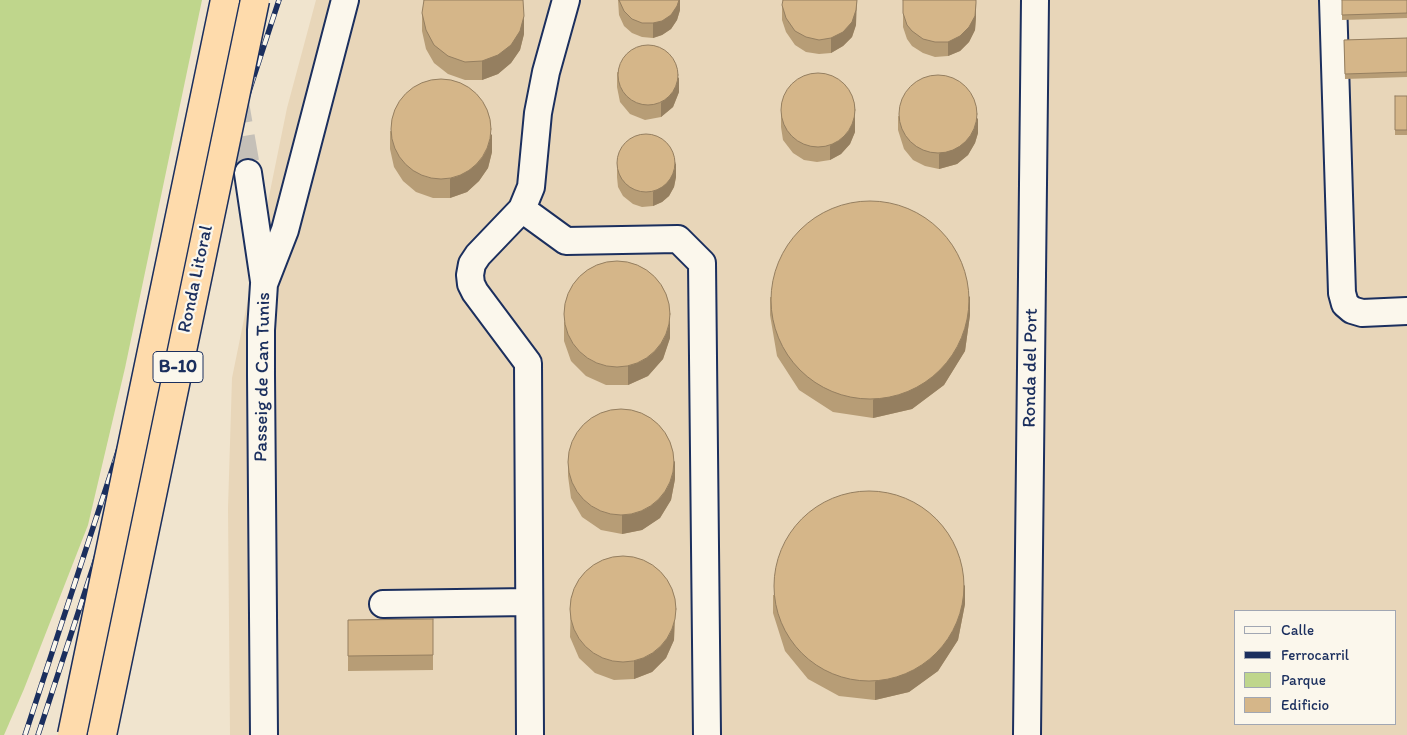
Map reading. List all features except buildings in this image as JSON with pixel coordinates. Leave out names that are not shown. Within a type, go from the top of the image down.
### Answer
[{"type":"highway","name":"Ronda Litoral","points":[[72,735],[225,0]]},
{"type":"highway","name":"Ronda Litoral","points":[[102,735],[255,0]]},
{"type":"street","name":"Passeig de Can Tunis","points":[[264,735],[261,366],[264,284],[285,230],[345,0]]},
{"type":"street","points":[[530,735],[528,363],[475,292],[471,284],[470,275],[472,264],[478,255],[522,209],[531,187],[534,172],[538,113],[546,72],[566,0]]},
{"type":"street","name":"Ronda del Port","points":[[1027,735],[1035,0]]},
{"type":"street","points":[[1333,0],[1342,293],[1345,304],[1352,310],[1362,313],[1407,311]]},
{"type":"street","points":[[248,173],[264,284]]},
{"type":"street","points":[[522,209],[566,241],[678,239],[702,263],[707,735]]},
{"type":"street","points":[[383,604],[529,602]]},
{"type":"shaded area","points":[[316,0],[1407,0],[1407,735],[230,735],[228,508],[232,378],[287,108]]},
{"type":"green space","points":[[0,0],[202,0],[125,368],[88,525],[4,735],[0,735]]},
{"type":"tunnel","points":[[222,21],[248,173]]},
{"type":"railway","points":[[25,735],[266,0]]},
{"type":"railway","points":[[38,735],[279,0]]}]
